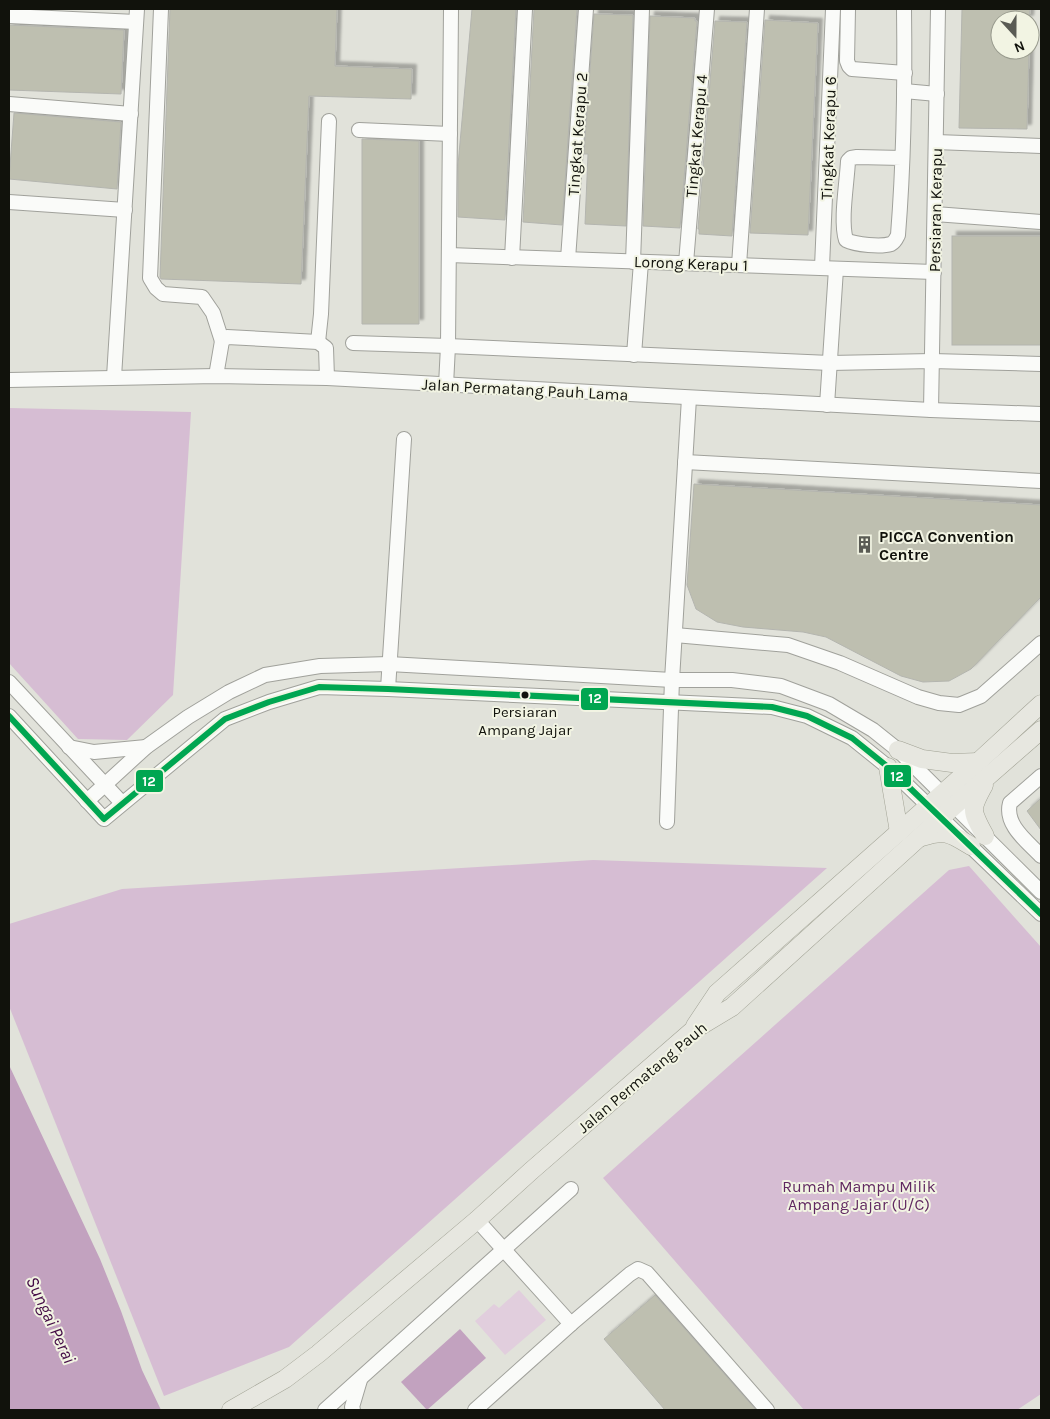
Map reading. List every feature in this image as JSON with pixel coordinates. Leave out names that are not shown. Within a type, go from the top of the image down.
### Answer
[{"type":"main road","points":[[692,1031],[718,993],[899,832],[935,812],[984,768],[1041,704]]},
{"type":"main road","points":[[919,838],[936,832],[949,832],[978,841],[973,804],[984,768],[1041,730]]},
{"type":"main road","points":[[898,750],[922,759],[984,768]]},
{"type":"main road","points":[[888,767],[899,832]]},
{"type":"main road","name":"Jalan Permatang Pauh","points":[[232,1410],[285,1379],[318,1354],[477,1220],[531,1170],[692,1031],[732,1007],[919,838],[935,812]]},
{"type":"street","points":[[161,9],[150,278],[156,288],[163,294],[202,297],[213,312],[222,341],[216,376]]},
{"type":"street","points":[[446,385],[451,9]]},
{"type":"street","points":[[512,258],[525,9]]},
{"type":"street","name":"Tingkat Kerapu 2","points":[[568,260],[586,9]]},
{"type":"street","points":[[634,354],[642,9]]},
{"type":"street","name":"Tingkat Kerapu 4","points":[[686,263],[707,9]]},
{"type":"street","points":[[738,265],[757,9]]},
{"type":"street","name":"Tingkat Kerapu 6","points":[[827,405],[830,363],[829,268],[833,9]]},
{"type":"street","points":[[848,9],[847,61],[849,66],[852,69],[905,73]]},
{"type":"street","points":[[902,158],[857,157],[851,158],[848,162],[844,220],[846,240],[852,243],[892,244],[898,235],[902,158],[905,73],[904,9]]},
{"type":"street","name":"Persiaran Kerapu","points":[[931,410],[938,9]]},
{"type":"street","points":[[9,16],[52,14],[136,15],[114,377]]},
{"type":"street","points":[[904,91],[937,94]]},
{"type":"street","points":[[9,104],[131,114]]},
{"type":"street","points":[[318,342],[321,314],[329,121]]},
{"type":"street","points":[[359,130],[450,134]]},
{"type":"street","points":[[936,142],[1041,146]]},
{"type":"street","points":[[9,202],[125,210]]},
{"type":"street","points":[[935,214],[1041,222]]},
{"type":"street","name":"Lorong Kerapu 1","points":[[449,255],[934,272]]},
{"type":"street","points":[[222,341],[227,338],[318,342],[326,348],[326,378]]},
{"type":"street","points":[[353,343],[830,363],[932,361],[1041,364]]},
{"type":"street","name":"Jalan Permatang Pauh Lama","points":[[9,380],[216,376],[326,378],[827,405],[1041,414]]},
{"type":"street","points":[[667,822],[672,680],[689,398]]},
{"type":"street","points":[[388,689],[404,439]]},
{"type":"street","points":[[685,462],[1041,481]]},
{"type":"street","points":[[675,635],[788,645],[840,663],[918,697],[939,703],[959,705],[980,696],[1041,643]]},
{"type":"street","points":[[87,801],[146,747],[188,717],[229,692],[265,675],[320,666],[389,664],[672,680],[732,680],[781,686],[829,704],[873,730],[898,750],[948,800],[978,841],[1041,914]]},
{"type":"street","points":[[9,682],[122,803]]},
{"type":"street","points":[[9,716],[104,819],[225,719],[269,702],[319,687],[772,708],[807,716],[852,738],[888,767],[935,812],[978,841],[1041,892]]},
{"type":"street","points":[[70,747],[94,752],[146,747]]},
{"type":"street","points":[[1041,776],[1010,803],[1008,810],[1010,822],[1041,856]]},
{"type":"street","points":[[325,1410],[361,1380],[571,1189]]},
{"type":"street","points":[[477,1220],[571,1324]]},
{"type":"street","points":[[475,1410],[571,1324],[638,1269],[647,1273],[767,1410]]},
{"type":"street","points":[[353,1410],[352,1407],[361,1380]]},
{"type":"shaded area","points":[[519,1290],[546,1320],[505,1355],[475,1321],[494,1304],[499,1308]]},
{"type":"green space","points":[[9,408],[191,412],[173,695],[127,740],[78,739],[9,663]]},
{"type":"green space","points":[[593,860],[827,868],[289,1347],[164,1396],[9,1006],[9,924],[122,889]]},
{"type":"green space","name":"Rumah Mampu Milik Ampang Jajar (U/C)","points":[[969,866],[1041,947],[1041,1394],[1017,1410],[804,1410],[603,1178],[949,870]]},
{"type":"water","name":"Sungai Perai","points":[[9,1065],[100,1259],[142,1370],[161,1410],[9,1410]]},
{"type":"water","points":[[460,1329],[486,1358],[427,1410],[401,1382]]},
{"type":"building","points":[[170,9],[337,9],[335,66],[412,69],[411,99],[309,96],[301,284],[161,279],[160,277]]},
{"type":"building","points":[[472,9],[516,9],[505,220],[458,217],[458,165]]},
{"type":"building","points":[[534,9],[577,9],[562,225],[523,222]]},
{"type":"building","points":[[962,9],[1030,9],[990,10],[990,60],[1029,60],[1027,129],[959,128]]},
{"type":"building","points":[[594,14],[633,15],[626,226],[585,224],[588,154],[584,154]]},
{"type":"building","points":[[650,16],[695,18],[695,21],[697,21],[680,228],[643,226]]},
{"type":"building","points":[[765,20],[818,23],[808,235],[750,233]]},
{"type":"building","points":[[715,21],[747,22],[732,236],[699,234],[698,229]]},
{"type":"building","points":[[9,25],[124,30],[121,94],[9,90]]},
{"type":"building","points":[[14,113],[121,122],[117,189],[9,179]]},
{"type":"building","points":[[362,139],[419,141],[419,324],[362,324]]},
{"type":"building","points":[[952,236],[1041,236],[1041,345],[952,345]]},
{"type":"building","name":"PICCA Convention Centre","points":[[694,484],[1041,505],[1041,597],[971,669],[949,681],[923,682],[901,676],[826,637],[803,632],[743,627],[717,622],[696,609],[687,585]]},
{"type":"building","points":[[1041,798],[1041,830],[1027,811]]},
{"type":"building","points":[[655,1295],[756,1410],[665,1410],[604,1339]]},
{"type":"transit line","name":"12","points":[[9,716],[104,819],[225,719],[269,702],[319,687],[772,707],[807,716],[852,738],[888,767],[1041,914]]},
{"type":"place","name":"PICCA Convention Centre","points":[[865,545]]},
{"type":"place","name":"Persiaran Ampang Jajar","points":[[525,695]]}]
